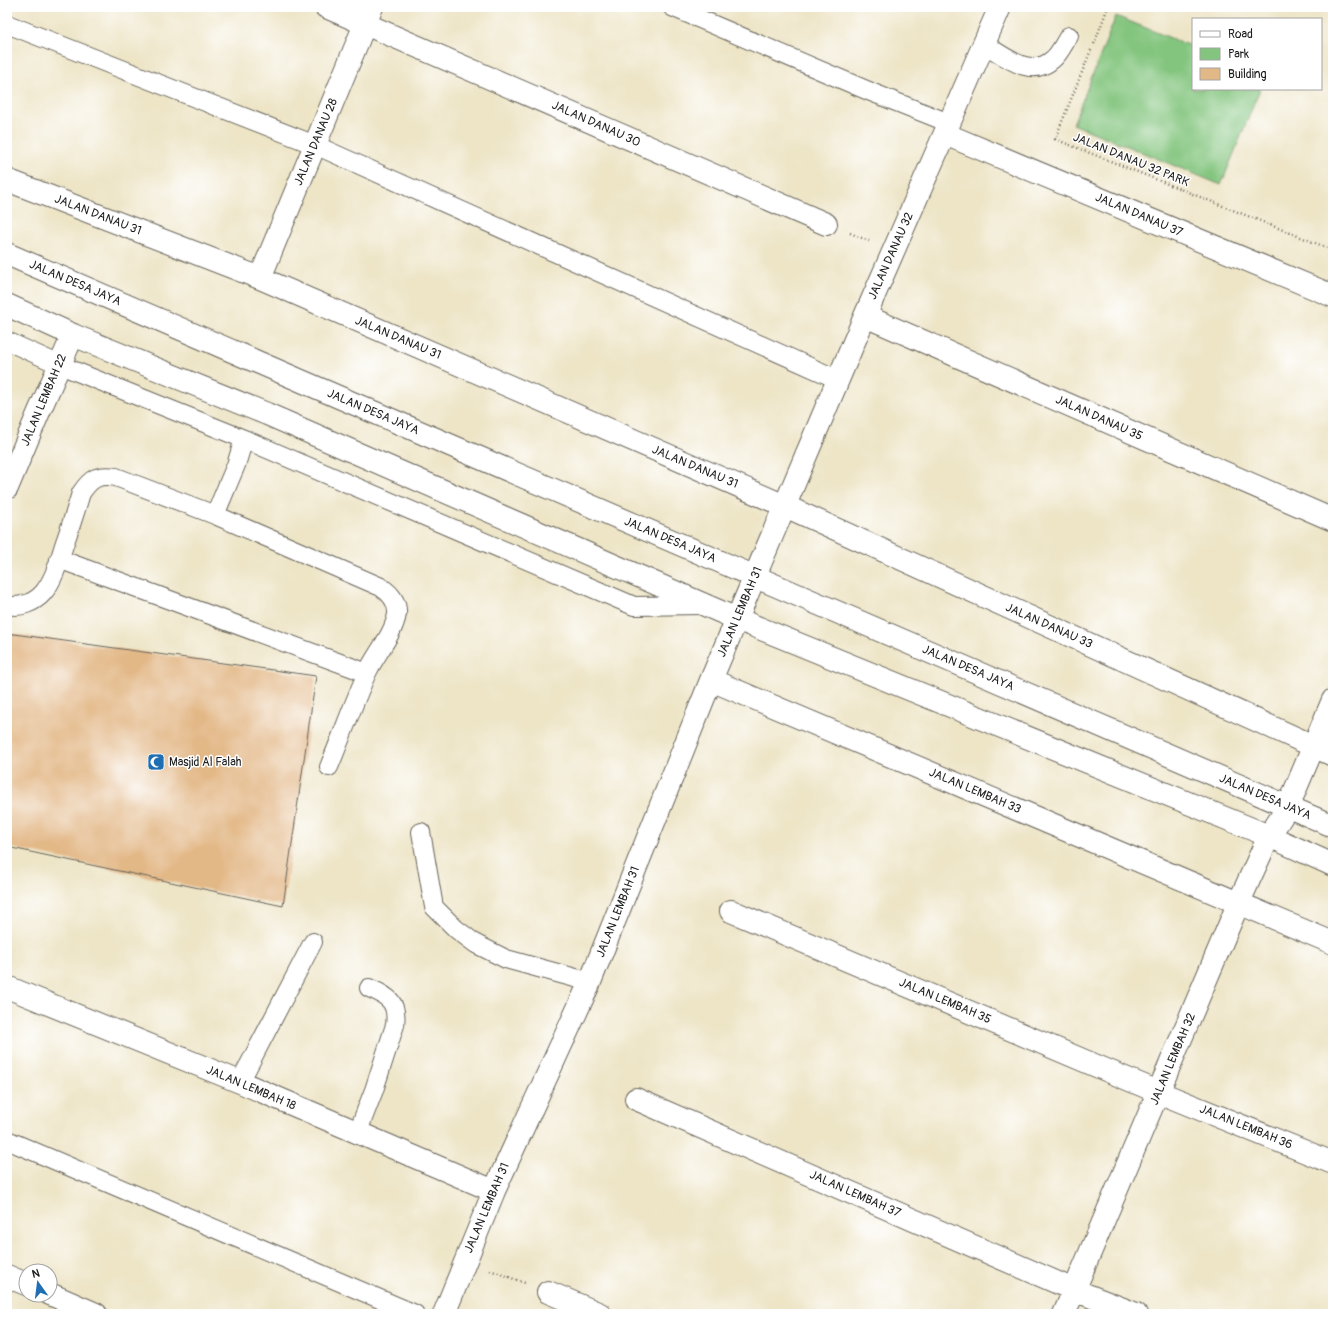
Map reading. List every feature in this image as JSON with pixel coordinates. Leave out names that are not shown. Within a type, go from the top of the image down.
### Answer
[{"type":"street","name":"JALAN DANAU 30","points":[[326,7],[369,15],[826,224]]},
{"type":"street","name":"JALAN DANAU 32","points":[[785,506],[865,316],[1000,7]]},
{"type":"street","name":"JALAN DANAU 28","points":[[260,278],[369,15]]},
{"type":"street","name":"JALAN DANAU 37","points":[[947,128],[1333,296]]},
{"type":"street","name":"JALAN DANAU 31","points":[[7,180],[260,278],[785,506]]},
{"type":"street","name":"JALAN DESA JAYA","points":[[7,254],[1333,826]]},
{"type":"street","points":[[7,305],[73,335],[267,414],[737,619],[1269,836],[1333,865]]},
{"type":"street","name":"JALAN DANAU 35","points":[[865,316],[1333,520]]},
{"type":"street","name":"JALAN LEMBAH 22","points":[[7,488],[73,335]]},
{"type":"street","name":"JALAN LEMBAH 31","points":[[444,1314],[494,1191],[590,982],[711,680],[785,506]]},
{"type":"street","name":"JALAN DANAU 33","points":[[785,506],[1323,750]]},
{"type":"street","name":"JALAN LEMBAH 33","points":[[711,680],[1333,943]]},
{"type":"street","name":"JALAN LEMBAH 32","points":[[1064,1314],[1239,902],[1269,836],[1323,750],[1333,700]]},
{"type":"street","name":"JALAN LEMBAH 35","points":[[731,911],[1158,1092]]},
{"type":"street","name":"JALAN LEMBAH 18","points":[[7,987],[240,1082],[357,1134],[494,1191]]},
{"type":"street","name":"JALAN LEMBAH 36","points":[[1158,1092],[1333,1163]]},
{"type":"street","name":"JALAN LEMBAH 37","points":[[636,1099],[1074,1290],[1136,1314]]},
{"type":"street","points":[[7,1276],[18,1281]]},
{"type":"street","points":[[548,1292],[600,1314]]},
{"type":"street","points":[[58,1297],[96,1314]]},
{"type":"lane","points":[[672,7],[871,92],[947,128]]},
{"type":"lane","points":[[7,24],[314,145],[839,380]]},
{"type":"lane","points":[[984,44],[1017,64],[1029,67],[1042,66],[1053,59],[1069,36]]},
{"type":"lane","points":[[7,341],[60,365],[244,440],[634,606],[705,605]]},
{"type":"lane","points":[[215,515],[236,465],[244,440]]},
{"type":"lane","points":[[7,606],[25,605],[35,600],[50,583],[60,559],[82,492],[87,484],[96,477],[106,475],[116,477],[215,515],[374,583],[390,593],[395,602],[397,612],[394,623],[367,673],[329,767]]},
{"type":"lane","points":[[60,559],[367,673]]},
{"type":"lane","points":[[421,832],[434,907],[456,929],[476,944],[506,959],[590,982]]},
{"type":"lane","points":[[240,1082],[313,942]]},
{"type":"lane","points":[[357,1134],[374,1090],[395,1025],[396,1016],[394,1006],[388,998],[369,988]]},
{"type":"lane","points":[[7,1140],[415,1314]]},
{"type":"path","name":"JALAN DANAU 32 PARK","points":[[1108,7],[1055,139],[1333,250]]},
{"type":"path","points":[[826,224],[894,250]]},
{"type":"path","points":[[465,1260],[548,1292]]},
{"type":"green space","points":[[1116,16],[1192,47],[1192,90],[1260,90],[1221,185],[1073,124]]},
{"type":"building","name":"Masjid Al Falah","points":[[7,633],[316,676],[283,906],[7,847]]},
{"type":"place","name":"Masjid Al Falah","points":[[156,762]]}]
